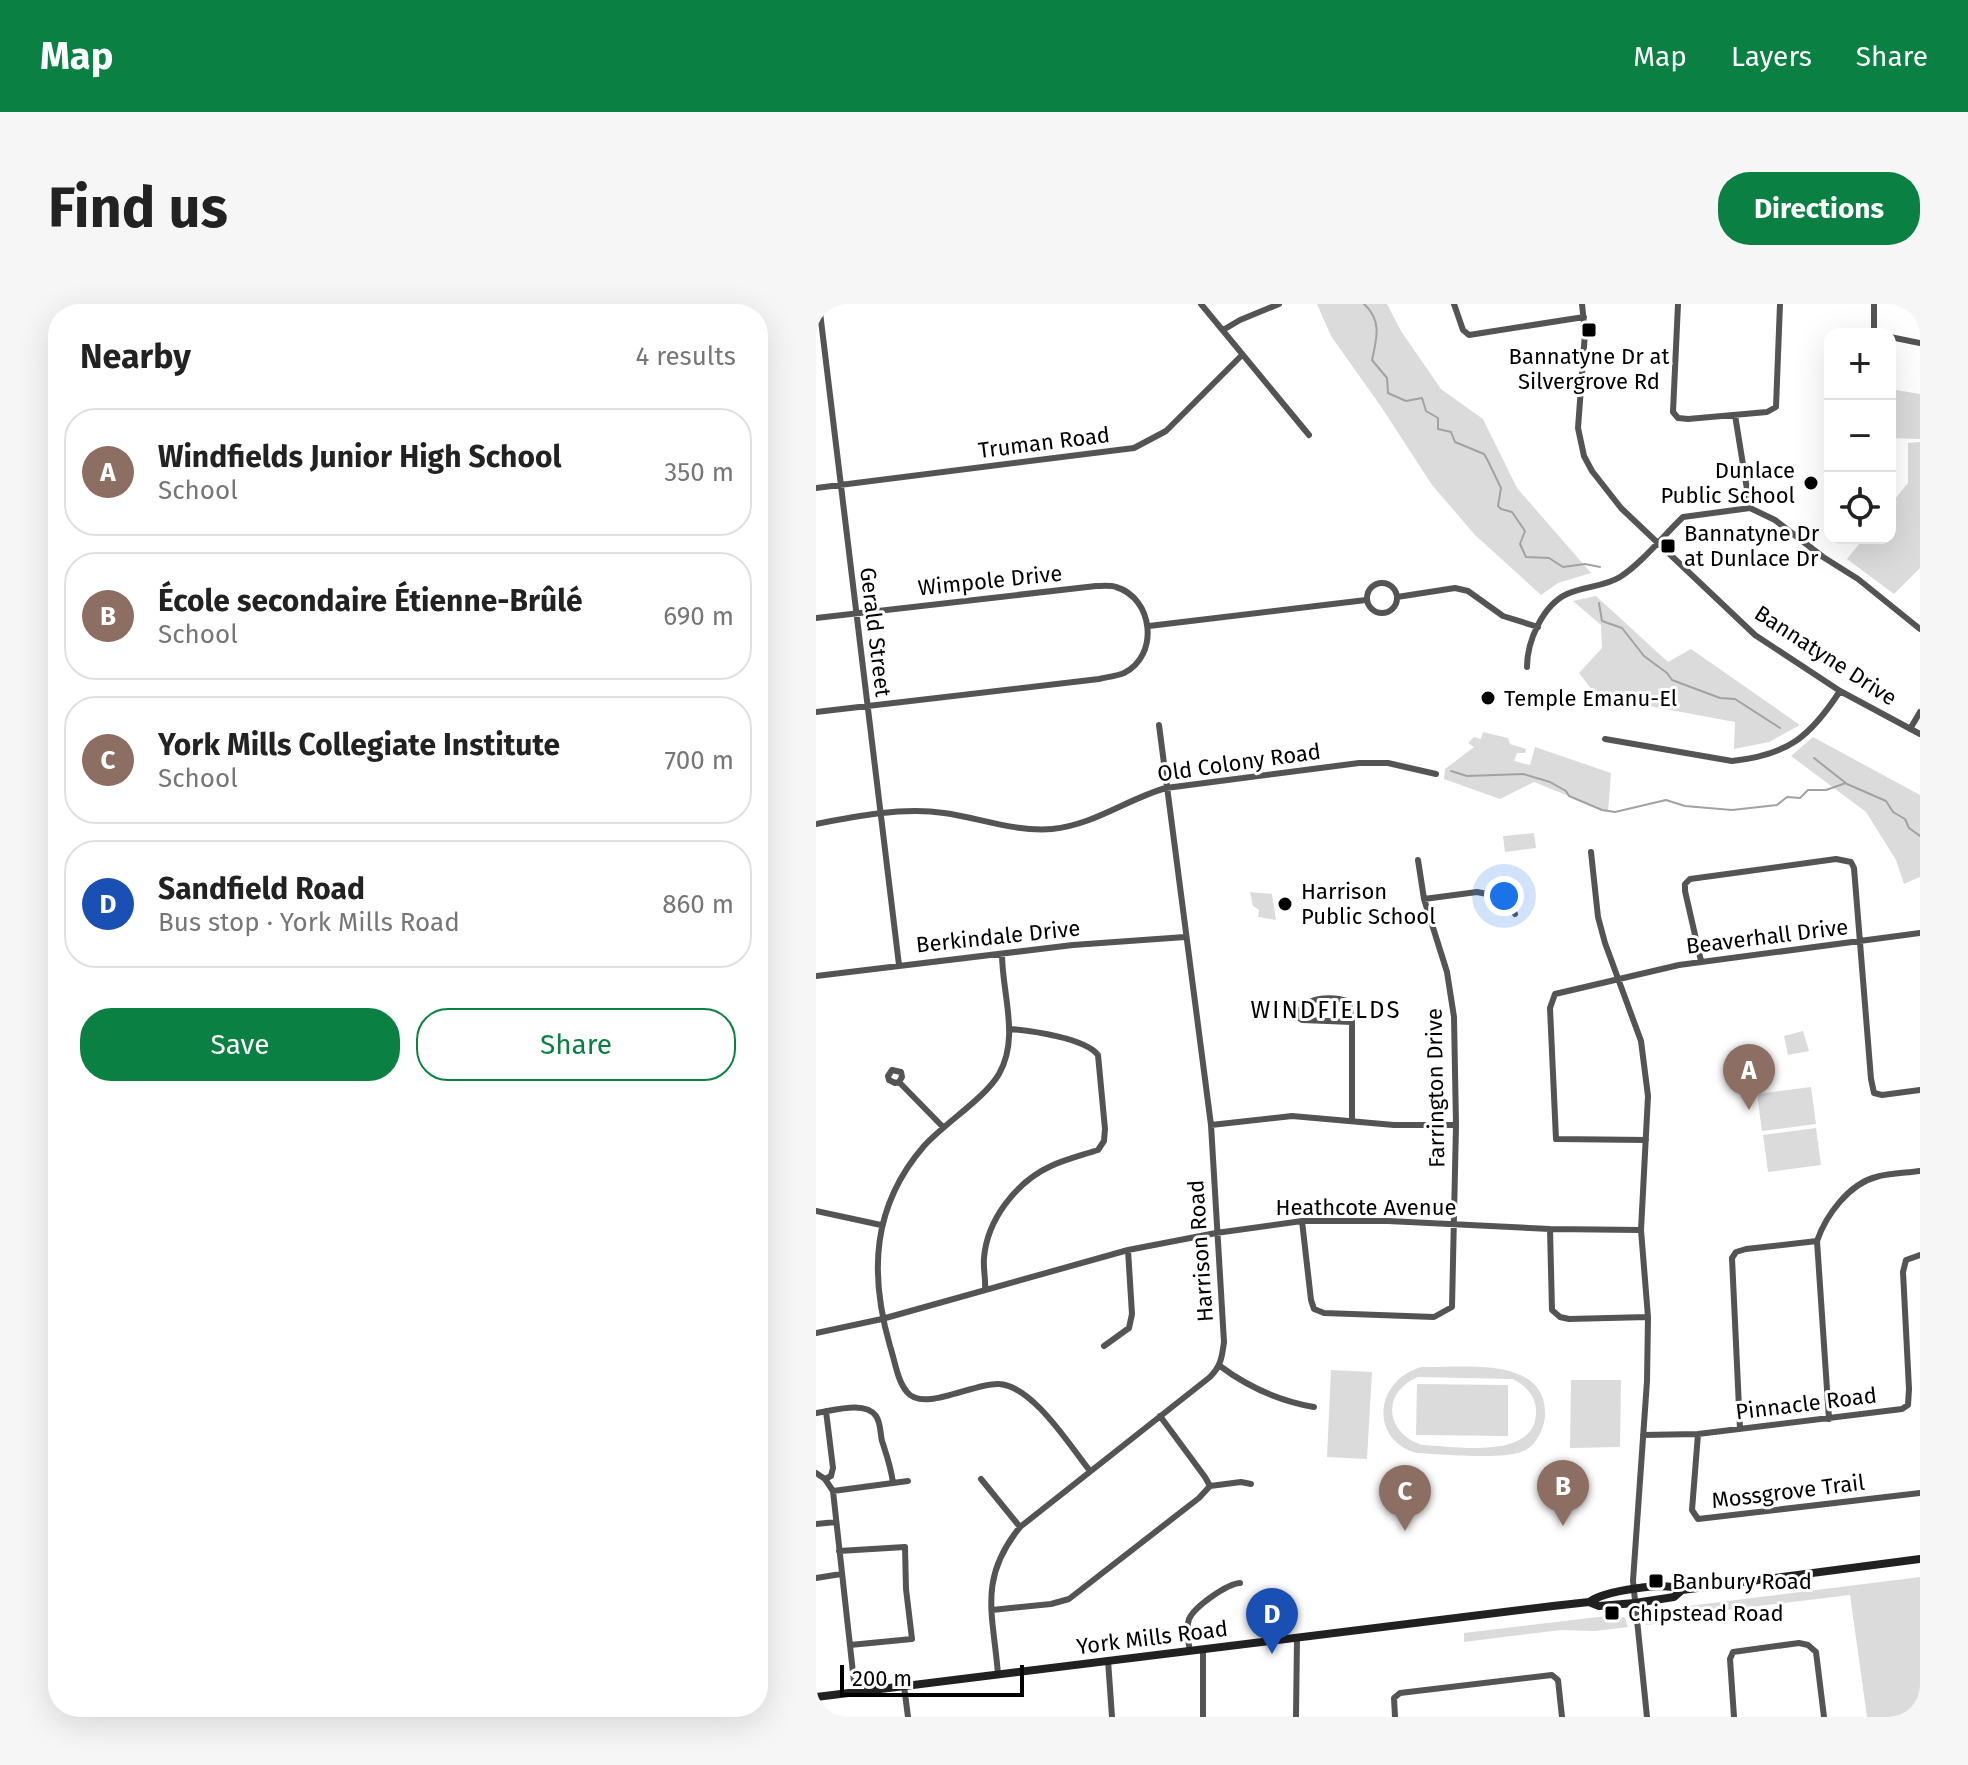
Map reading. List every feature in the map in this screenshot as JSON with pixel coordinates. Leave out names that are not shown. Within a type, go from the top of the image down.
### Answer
[{"type":"main road","name":"York Mills Road","points":[[816,1697],[1589,1602],[1599,1606],[1635,1603],[1674,1597],[1682,1590],[1920,1559]]},
{"type":"main road","name":"York Mills Road","points":[[1589,1602],[1598,1595],[1633,1590],[1673,1585],[1682,1590]]},
{"type":"street","name":"Gerald Street","points":[[819,304],[899,965]]},
{"type":"street","points":[[1201,304],[1309,435]]},
{"type":"street","points":[[1223,330],[1279,304]]},
{"type":"street","points":[[1454,304],[1463,330],[1469,335],[1584,317]]},
{"type":"street","name":"Bannatyne Drive","points":[[1582,304],[1584,317],[1578,428],[1584,456],[1591,470],[1621,508],[1755,635],[1840,691],[1920,734]]},
{"type":"street","points":[[1678,304],[1673,412],[1678,418],[1688,419],[1767,412],[1776,407],[1780,304]]},
{"type":"street","points":[[1874,304],[1874,328]]},
{"type":"street","points":[[1896,338],[1920,343]]},
{"type":"street","name":"Truman Road","points":[[816,488],[1134,448],[1166,431],[1241,356]]},
{"type":"street","points":[[1735,415],[1750,508]]},
{"type":"street","points":[[1527,667],[1529,648],[1553,603],[1568,593],[1621,577],[1683,517],[1693,513],[1750,508],[1775,520],[1823,557],[1847,571],[1920,629]]},
{"type":"street","points":[[1380,583],[1391,585],[1397,597],[1395,606],[1384,613],[1375,612],[1366,600],[1369,590],[1380,583]]},
{"type":"street","name":"Wimpole Drive","points":[[816,618],[1096,586],[1116,587],[1132,597],[1149,626]]},
{"type":"street","points":[[1397,597],[1455,588],[1468,591],[1503,616],[1538,627]]},
{"type":"street","points":[[816,712],[1099,679],[1125,673],[1141,657],[1149,626],[1366,600]]},
{"type":"street","points":[[1605,739],[1732,761],[1752,759],[1780,750],[1809,733],[1840,691]]},
{"type":"street","points":[[1910,729],[1920,712]]},
{"type":"street","name":"Harrison Road","points":[[1159,725],[1211,1125],[1224,1342],[1220,1366]]},
{"type":"street","name":"Old Colony Road","points":[[816,824],[881,814],[932,811],[1023,829],[1054,829],[1098,817],[1138,797],[1166,788],[1359,763],[1388,763],[1436,774]]},
{"type":"street","points":[[1591,852],[1598,917],[1641,1041],[1648,1096],[1641,1230],[1648,1317],[1633,1590],[1647,1717]]},
{"type":"street","points":[[1701,961],[1685,891],[1685,884],[1690,879],[1844,858],[1851,862],[1874,1093],[1882,1095],[1920,1090]]},
{"type":"street","name":"Farrington Drive","points":[[1302,1221],[1314,1309],[1324,1313],[1434,1317],[1452,1307],[1456,1125],[1454,1017],[1447,972],[1424,899],[1418,860]]},
{"type":"street","points":[[1424,899],[1477,892],[1507,898],[1515,914]]},
{"type":"street","name":"Beaverhall Drive","points":[[1646,1140],[1556,1139],[1551,1000],[1561,992],[1701,961],[1920,933]]},
{"type":"street","name":"Berkindale Drive","points":[[816,976],[1073,945],[1185,937]]},
{"type":"street","points":[[1002,954],[1010,1029],[1008,1051],[999,1075],[942,1126],[892,1195],[881,1225],[876,1259],[882,1319],[901,1384],[909,1395],[918,1400],[933,1399],[1001,1383],[1013,1388],[1041,1410],[1090,1471]]},
{"type":"street","points":[[1352,1022],[1302,1020],[1298,1012],[1302,1005],[1314,1000],[1342,999],[1349,1002],[1352,1022],[1352,1121]]},
{"type":"street","points":[[985,1290],[984,1259],[988,1238],[998,1214],[1016,1192],[1037,1174],[1098,1150],[1104,1141],[1098,1055],[1092,1047],[1010,1029]]},
{"type":"street","points":[[899,1082],[942,1126]]},
{"type":"street","points":[[1211,1125],[1292,1116],[1394,1125],[1456,1125]]},
{"type":"street","points":[[1829,1419],[1817,1241],[1835,1208],[1855,1187],[1874,1177],[1920,1171]]},
{"type":"street","points":[[816,1211],[881,1225]]},
{"type":"street","name":"Heathcote Avenue","points":[[816,1333],[882,1319],[1128,1250],[1302,1221],[1641,1230]]},
{"type":"street","points":[[1550,1229],[1552,1310],[1560,1317],[1569,1319],[1648,1317]]},
{"type":"street","points":[[1740,1429],[1732,1258],[1736,1252],[1746,1249],[1817,1241]]},
{"type":"street","points":[[1104,1346],[1129,1328],[1132,1314],[1128,1250]]},
{"type":"street","name":"Pinnacle Road","points":[[1643,1435],[1698,1434],[1902,1409],[1908,1405],[1903,1272],[1906,1260],[1920,1255]]},
{"type":"street","points":[[998,1674],[992,1610],[993,1572],[1001,1552],[1020,1527],[1220,1366],[1238,1380],[1292,1403],[1314,1407]]},
{"type":"street","points":[[816,1413],[860,1408],[876,1415],[890,1461],[893,1483]]},
{"type":"street","points":[[825,1479],[831,1476],[833,1468],[826,1411]]},
{"type":"street","points":[[1160,1416],[1210,1486]]},
{"type":"street","name":"Mossgrove Trail","points":[[1698,1434],[1692,1510],[1698,1519],[1920,1493]]},
{"type":"street","points":[[816,1473],[825,1479],[833,1491],[855,1691]]},
{"type":"street","points":[[981,1479],[1020,1527]]},
{"type":"street","points":[[833,1491],[908,1481]]},
{"type":"street","points":[[992,1610],[1051,1604],[1069,1599],[1199,1498],[1210,1486],[1241,1482],[1251,1484]]},
{"type":"street","points":[[816,1524],[836,1522]]},
{"type":"street","points":[[839,1551],[905,1547],[912,1639],[850,1645]]},
{"type":"street","points":[[816,1578],[841,1574]]},
{"type":"street","points":[[1190,1651],[1187,1628],[1191,1616],[1229,1584],[1240,1583]]},
{"type":"street","points":[[1296,1717],[1297,1637]]},
{"type":"street","points":[[1734,1717],[1730,1659],[1733,1652],[1799,1643],[1808,1645],[1816,1652],[1824,1717]]},
{"type":"street","points":[[1203,1649],[1203,1717]]},
{"type":"street","points":[[1108,1660],[1112,1717]]},
{"type":"street","points":[[1395,1717],[1394,1698],[1400,1693],[1552,1675],[1558,1680],[1562,1717]]},
{"type":"street","points":[[904,1686],[908,1717]]},
{"type":"shaded area","points":[[1317,304],[1387,304],[1401,331],[1441,389],[1483,419],[1517,488],[1591,573],[1558,583],[1541,595],[1475,535],[1432,485],[1331,336]]},
{"type":"shaded area","points":[[1896,390],[1920,394],[1920,439],[1896,438]]},
{"type":"shaded area","points":[[1920,442],[1920,568],[1894,594],[1847,559],[1859,544],[1896,544],[1896,498],[1908,483],[1908,443]]},
{"type":"shaded area","points":[[1596,596],[1668,662],[1691,649],[1800,725],[1769,742],[1734,749],[1735,722],[1617,700],[1602,703],[1579,673],[1602,648],[1601,625],[1573,601]]},
{"type":"shaded area","points":[[1483,732],[1508,738],[1510,744],[1526,749],[1525,753],[1517,753],[1514,761],[1530,765],[1535,747],[1611,773],[1608,812],[1534,782],[1500,799],[1444,779],[1445,769],[1474,747],[1468,743],[1474,737],[1481,739]]},
{"type":"shaded area","points":[[1813,737],[1920,795],[1920,877],[1904,884],[1896,860],[1866,812],[1791,756]]},
{"type":"shaded area","points":[[1534,833],[1536,848],[1505,852],[1503,836]]},
{"type":"shaded area","points":[[1250,892],[1272,894],[1276,920],[1258,917],[1259,910],[1253,906]]},
{"type":"shaded area","points":[[1803,1031],[1809,1051],[1788,1055],[1784,1036]]},
{"type":"shaded area","points":[[1811,1087],[1816,1124],[1762,1131],[1757,1094]]},
{"type":"shaded area","points":[[1816,1128],[1821,1165],[1768,1172],[1763,1135]]},
{"type":"shaded area","points":[[1457,1366],[1497,1368],[1516,1373],[1531,1381],[1541,1394],[1545,1412],[1542,1428],[1530,1447],[1517,1453],[1473,1456],[1416,1453],[1401,1446],[1390,1435],[1385,1423],[1387,1396],[1394,1384],[1421,1367]],"holes":[[[1418,1377],[1513,1379],[1530,1393],[1536,1413],[1532,1428],[1522,1438],[1508,1444],[1472,1448],[1422,1445],[1410,1439],[1395,1422],[1392,1412],[1398,1392]]]},
{"type":"shaded area","points":[[1331,1370],[1372,1372],[1367,1459],[1327,1457]]},
{"type":"shaded area","points":[[1571,1380],[1621,1380],[1620,1447],[1570,1448]]},
{"type":"shaded area","points":[[1417,1384],[1508,1385],[1508,1436],[1416,1435]]},
{"type":"shaded area","points":[[1920,1577],[1920,1717],[1867,1717],[1850,1595],[1709,1612],[1680,1621],[1646,1625],[1648,1615],[1656,1610]]},
{"type":"shaded area","points":[[1615,1615],[1625,1618],[1628,1627],[1595,1631],[1561,1630],[1464,1642],[1464,1633]]},
{"type":"waterway","points":[[1364,304],[1376,323],[1372,360],[1387,378],[1388,393],[1406,401],[1422,398],[1426,411],[1438,418],[1438,429],[1451,432],[1455,442],[1484,454],[1501,488],[1498,506],[1512,512],[1525,531],[1520,544],[1526,557],[1549,558],[1563,567],[1585,564],[1600,567]]},
{"type":"waterway","points":[[1599,603],[1602,621],[1622,628],[1644,656],[1672,680],[1720,698],[1735,699],[1780,728]]},
{"type":"waterway","points":[[1814,758],[1847,784],[1886,801],[1893,812],[1905,819],[1909,828],[1920,836]]},
{"type":"waterway","points":[[1451,771],[1467,776],[1523,774],[1550,782],[1569,796],[1602,810],[1615,812],[1666,800],[1685,806],[1732,810],[1777,805],[1787,797],[1800,798],[1808,790],[1826,790],[1846,783]]},
{"type":"place","name":"Bannatyne Dr at Silvergrove Rd","points":[[1589,330]]},
{"type":"place","name":"Dunlace Public School","points":[[1811,483]]},
{"type":"place","name":"Bannatyne Dr at Dunlace Dr","points":[[1668,546]]},
{"type":"place","name":"Temple Emanu-El","points":[[1488,698]]},
{"type":"place","name":"Harrison Public School","points":[[1285,904]]},
{"type":"place","name":"Windfields Junior High School","points":[[1749,1110]]},
{"type":"place","name":"École secondaire Étienne-Brûlé","points":[[1563,1526]]},
{"type":"place","name":"York Mills Collegiate Institute","points":[[1405,1531]]},
{"type":"place","name":"Banbury Road","points":[[1656,1581]]},
{"type":"place","name":"Chipstead Road","points":[[1612,1613]]},
{"type":"place","name":"Sandfield Road","points":[[1272,1654]]},
{"type":"district","name":"WINDFIELDS","points":[[1326,1010]]}]
